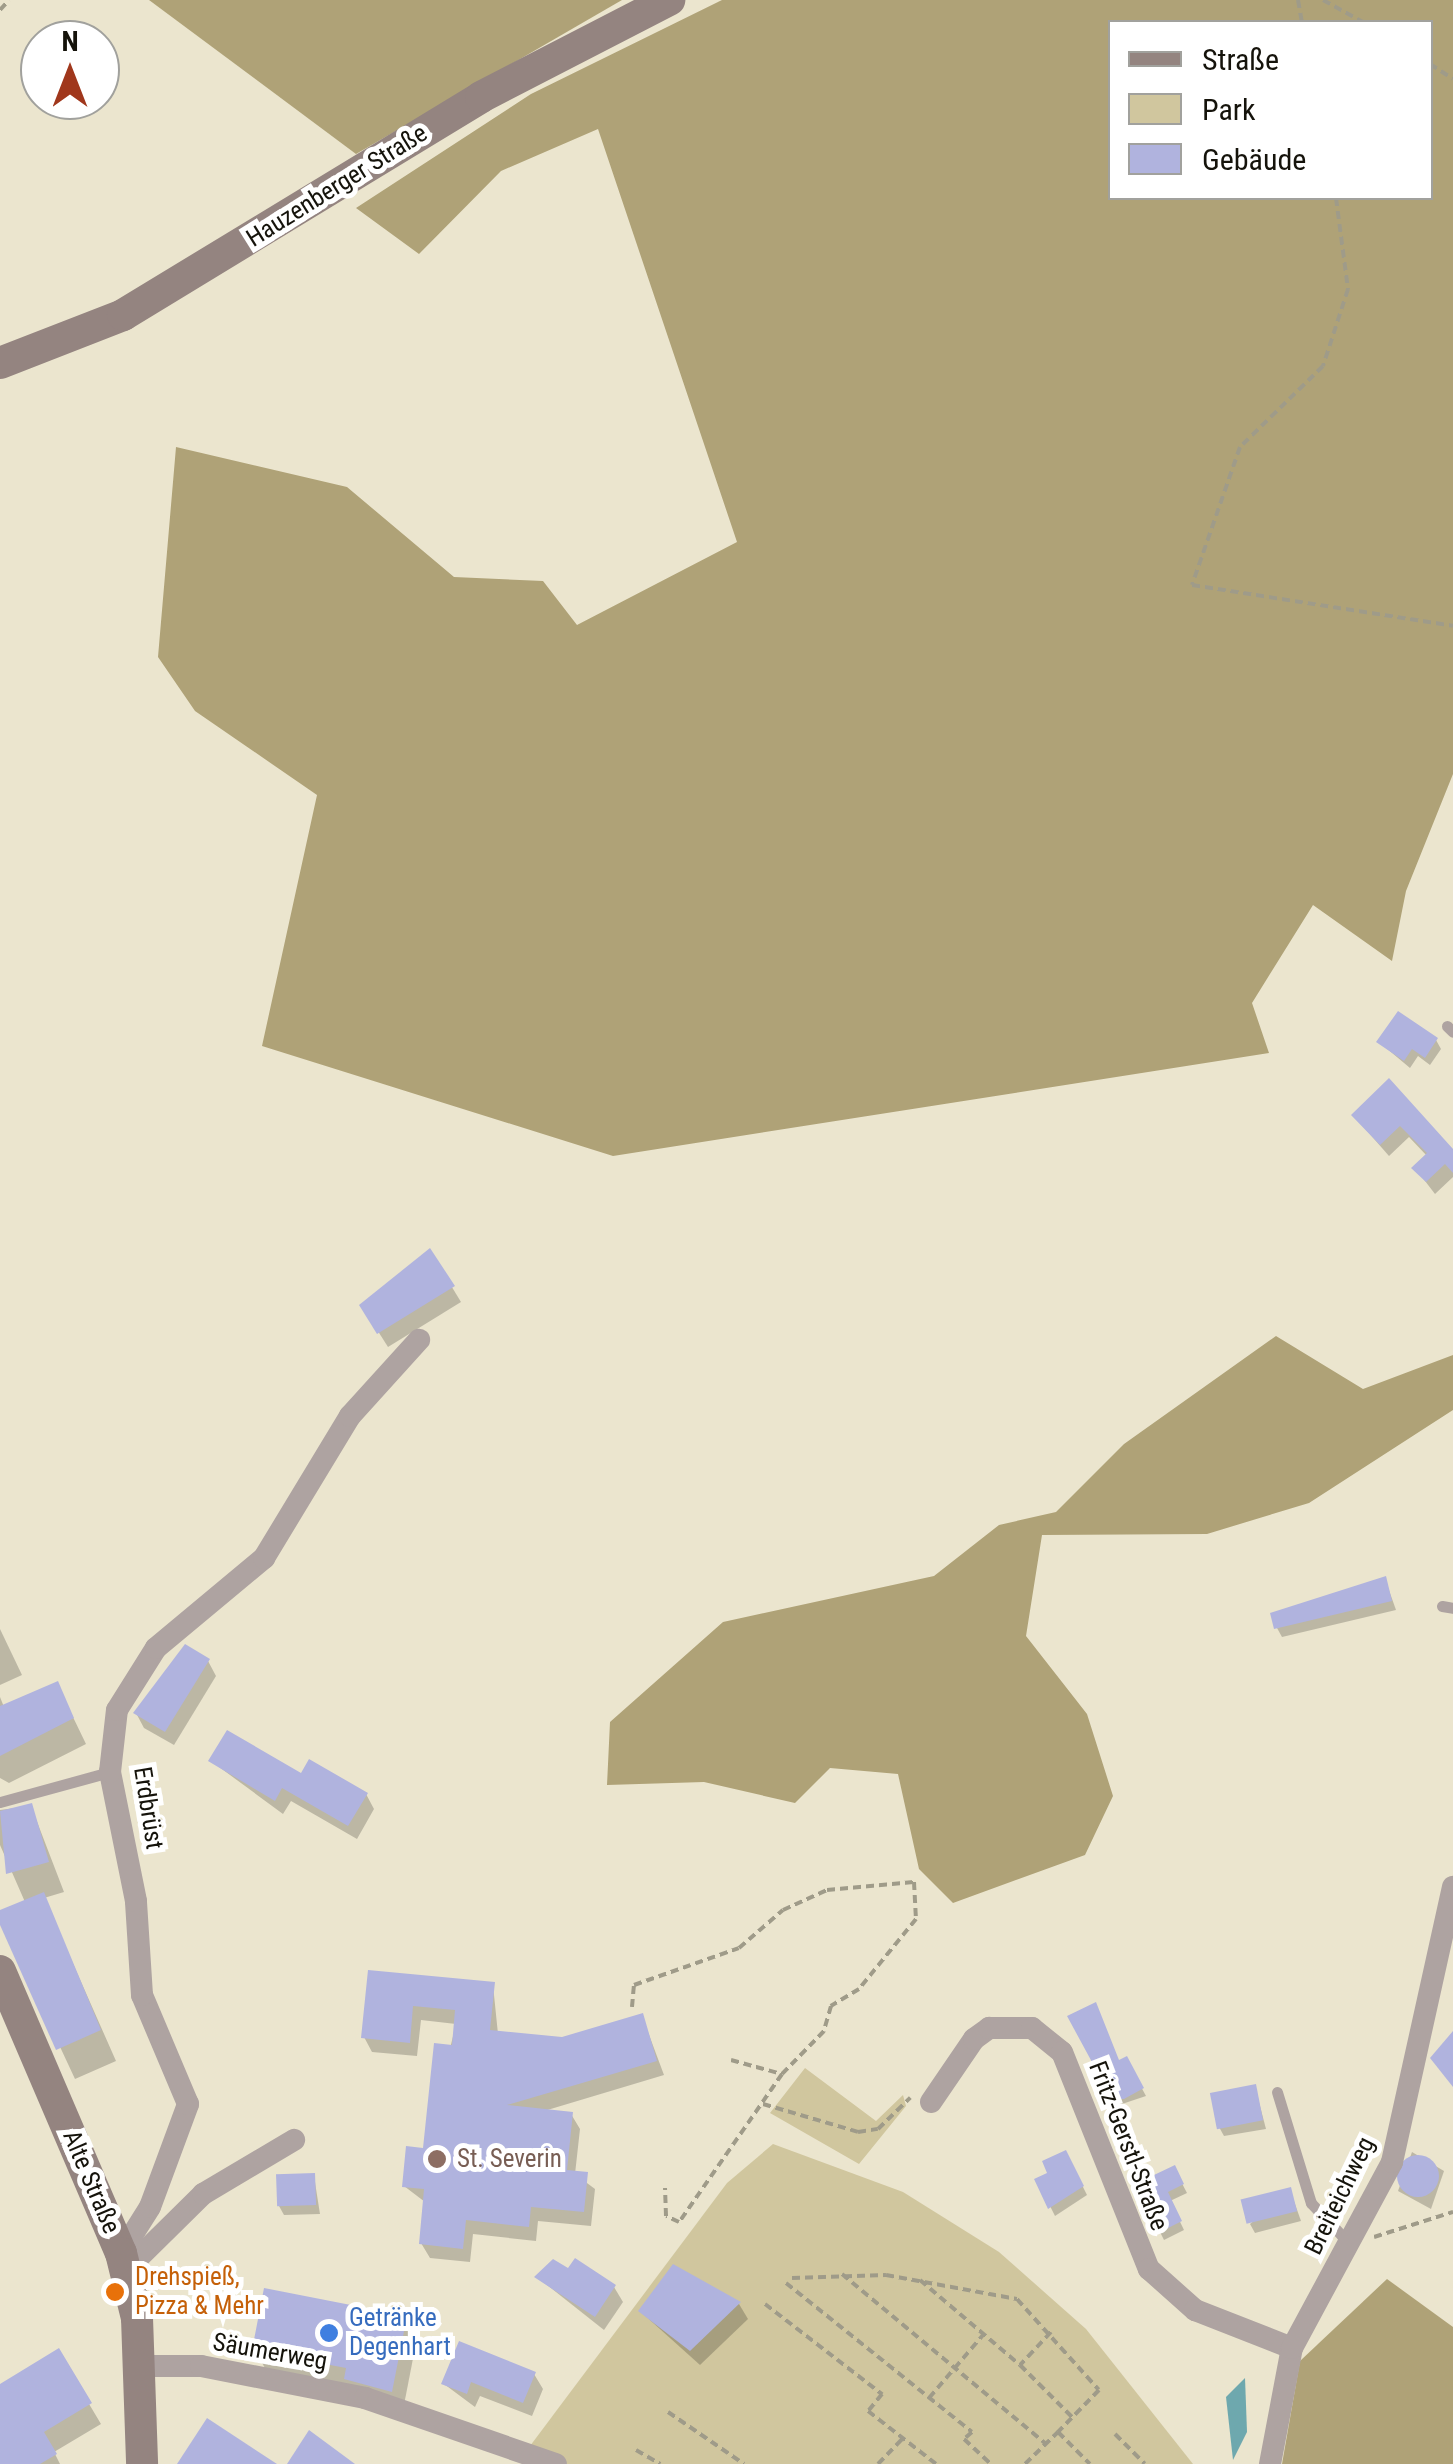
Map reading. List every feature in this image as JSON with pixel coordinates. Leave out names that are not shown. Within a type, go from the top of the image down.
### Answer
[{"type":"main road","name":"Hauzenberger Straße","points":[[0,363],[123,315],[481,97],[670,0]]},
{"type":"main road","name":"Alte Straße","points":[[0,1970],[123,2262],[141,2366],[142,2464]]},
{"type":"street","name":"Erdbrüst","points":[[123,2262],[150,2207],[188,2104],[142,1995],[136,1901],[110,1772],[116,1710],[156,1648],[264,1558],[350,1416],[419,1340]]},
{"type":"street","name":"Breiteichweg","points":[[1270,2464],[1292,2348],[1350,2244],[1408,2105],[1436,1936],[1453,1887]]},
{"type":"street","name":"Fritz-Gerstl-Straße","points":[[930,2102],[954,2059],[990,2028],[1040,2034],[1062,2052],[1149,2268],[1196,2310],[1292,2348]]},
{"type":"street","points":[[123,2262],[202,2194],[294,2140]]},
{"type":"street","name":"Säumerweg","points":[[141,2366],[202,2366],[365,2398],[556,2464]]},
{"type":"lane","points":[[0,1802],[110,1772]]},
{"type":"lane","points":[[1277,2092],[1311,2203],[1350,2244]]},
{"type":"path","points":[[0,10],[8,0]]},
{"type":"path","points":[[1323,0],[1359,20]]},
{"type":"path","points":[[1336,200],[1348,289],[1324,366],[1240,447],[1192,586],[1453,626]]},
{"type":"path","points":[[632,2007],[634,1985],[739,1948],[783,1910],[827,1890],[914,1882],[916,1919],[782,2074],[678,2222],[666,2216],[665,2188]]},
{"type":"path","points":[[731,2060],[782,2074]]},
{"type":"path","points":[[763,2104],[858,2132],[878,2130],[908,2098],[930,2102]]},
{"type":"path","points":[[1350,2244],[1453,2212]]},
{"type":"path","points":[[792,2278],[841,2273],[920,2280],[1016,2298],[1100,2390],[1025,2464]]},
{"type":"path","points":[[841,2273],[1046,2444]]},
{"type":"path","points":[[920,2280],[1020,2365],[1073,2418]]},
{"type":"path","points":[[786,2283],[972,2432],[964,2439],[991,2464]]},
{"type":"path","points":[[765,2304],[882,2394],[868,2411],[936,2464]]},
{"type":"path","points":[[1020,2365],[1051,2332]]},
{"type":"path","points":[[929,2398],[984,2335]]},
{"type":"path","points":[[668,2412],[744,2464]]},
{"type":"path","points":[[1058,2432],[1090,2464]]},
{"type":"path","points":[[1115,2434],[1145,2464]]},
{"type":"path","points":[[878,2464],[903,2438]]},
{"type":"path","points":[[636,2450],[660,2464]]},
{"type":"green space","points":[[805,2068],[876,2121],[903,2095],[906,2106],[859,2164],[770,2113]]},
{"type":"green space","points":[[773,2144],[903,2192],[999,2252],[1086,2329],[1193,2464],[565,2464],[527,2450],[727,2183]]},
{"type":"shaded area","points":[[149,0],[622,0],[356,154]]},
{"type":"shaded area","points":[[722,0],[1453,0],[1453,774],[1406,891],[1392,961],[1313,905],[1252,1003],[1269,1053],[613,1156],[262,1046],[317,795],[195,711],[158,657],[176,447],[347,487],[454,577],[543,581],[577,625],[737,542],[598,129],[501,171],[419,254],[356,208],[531,94]]},
{"type":"shaded area","points":[[1276,1336],[1363,1389],[1453,1355],[1453,1410],[1309,1503],[1207,1534],[1042,1535],[1026,1636],[1087,1714],[1113,1796],[1085,1855],[953,1903],[919,1869],[898,1774],[830,1768],[795,1803],[704,1782],[607,1785],[610,1722],[723,1622],[934,1576],[999,1525],[1056,1512],[1124,1444]]},
{"type":"shaded area","points":[[1387,2279],[1453,2327],[1453,2464],[1282,2464],[1300,2361]]},
{"type":"water","points":[[1245,2378],[1247,2432],[1233,2460],[1226,2397]]},
{"type":"building","points":[[1398,1011],[1438,1038],[1425,1058],[1412,1049],[1404,1061],[1376,1042]]},
{"type":"building","points":[[1389,1078],[1453,1149],[1453,1173],[1445,1164],[1426,1182],[1411,1168],[1427,1153],[1400,1126],[1380,1145],[1351,1115]]},
{"type":"building","points":[[430,1248],[455,1286],[377,1334],[359,1305]]},
{"type":"building","points":[[1386,1576],[1392,1601],[1274,1629],[1270,1613]]},
{"type":"building","points":[[185,1644],[210,1659],[165,1732],[133,1713]]},
{"type":"building","points":[[58,1681],[74,1718],[0,1756],[0,1706]]},
{"type":"building","points":[[227,1730],[301,1773],[309,1759],[368,1793],[348,1826],[282,1788],[275,1801],[208,1761]]},
{"type":"building","points":[[32,1803],[49,1862],[6,1874],[0,1811]]},
{"type":"building","points":[[44,1892],[101,2030],[56,2050],[0,1925],[0,1910]]},
{"type":"building","points":[[368,1970],[495,1982],[490,2030],[562,2037],[643,2013],[657,2061],[507,2105],[573,2112],[567,2170],[588,2172],[584,2212],[531,2207],[529,2227],[466,2220],[463,2249],[419,2244],[424,2189],[402,2187],[406,2146],[423,2148],[434,2043],[452,2045],[455,2010],[413,2006],[410,2043],[361,2038]]},
{"type":"building","points":[[1096,2002],[1119,2060],[1127,2056],[1144,2088],[1124,2099],[1112,2099],[1067,2016]]},
{"type":"building","points":[[1453,2031],[1453,2087],[1430,2058]]},
{"type":"building","points":[[1256,2084],[1263,2120],[1217,2129],[1210,2093]]},
{"type":"building","points":[[1066,2150],[1084,2186],[1048,2209],[1034,2179],[1047,2173],[1042,2161]]},
{"type":"building","points":[[1418,2155],[1433,2161],[1439,2176],[1433,2191],[1418,2197],[1403,2191],[1397,2176],[1403,2161]]},
{"type":"building","points":[[1175,2165],[1184,2184],[1168,2192],[1182,2221],[1158,2233],[1133,2185]]},
{"type":"building","points":[[315,2173],[316,2205],[277,2206],[276,2174]]},
{"type":"building","points":[[1291,2187],[1297,2211],[1247,2224],[1241,2200]]},
{"type":"building","points":[[575,2258],[616,2285],[595,2317],[534,2277],[553,2259],[568,2268]]},
{"type":"building","points":[[673,2264],[741,2302],[690,2351],[638,2311]]},
{"type":"building","name":"Getränke Degenhart","points":[[264,2288],[407,2316],[392,2392],[344,2379],[346,2368],[252,2350]]},
{"type":"building","points":[[459,2341],[536,2372],[523,2403],[471,2382],[467,2394],[441,2384]]},
{"type":"building","points":[[59,2348],[92,2403],[44,2432],[57,2454],[40,2464],[0,2464],[0,2384]]},
{"type":"building","points":[[207,2418],[277,2464],[177,2464]]},
{"type":"building","points":[[309,2430],[355,2464],[287,2464]]},
{"type":"place","name":"St. Severin","points":[[437,2159]]},
{"type":"place","name":"Drehspieß, Pizza & Mehr","points":[[115,2292]]},
{"type":"place","name":"Getränke Degenhart","points":[[329,2333]]}]
